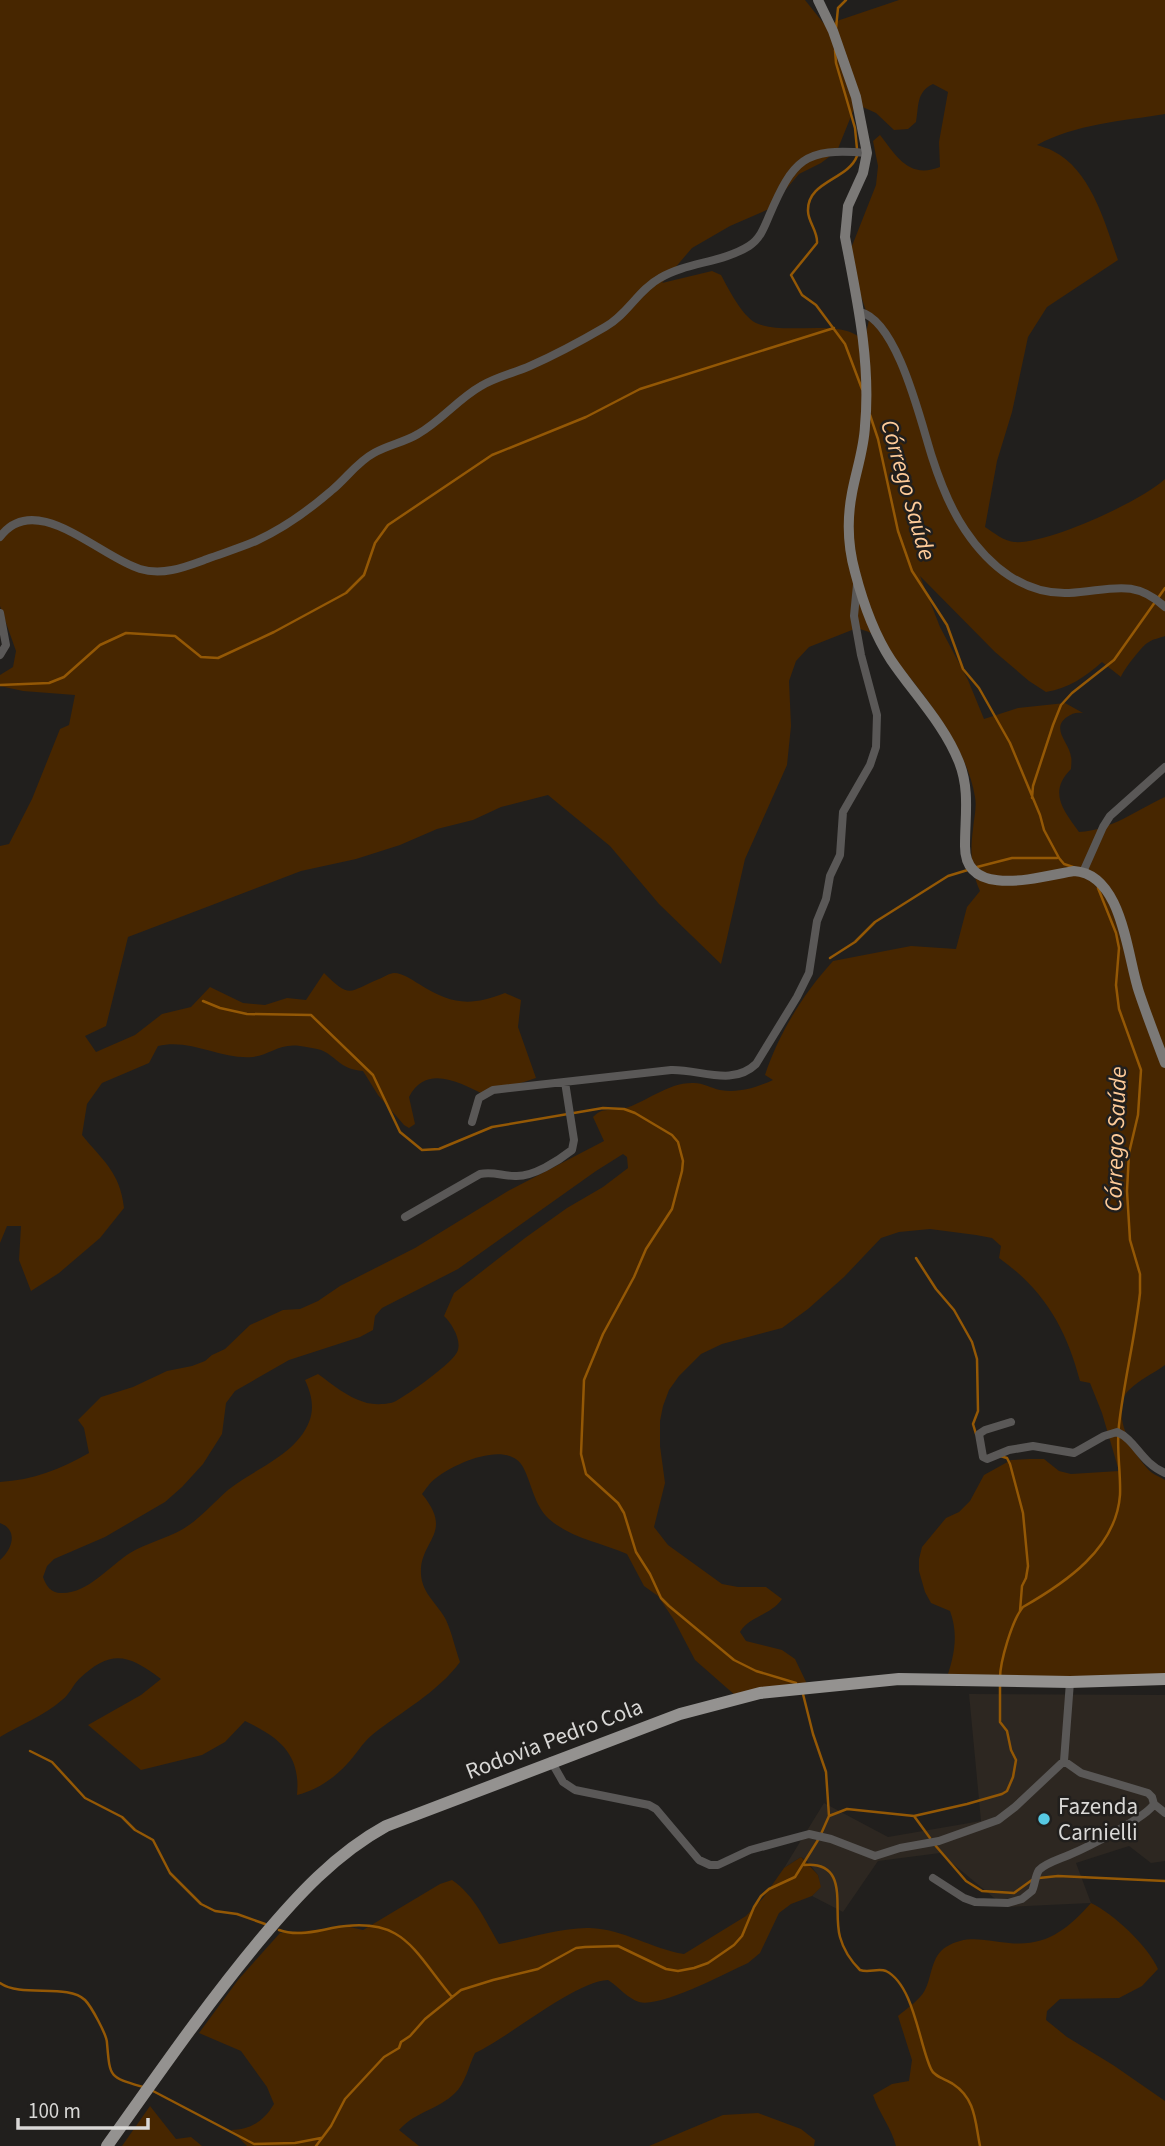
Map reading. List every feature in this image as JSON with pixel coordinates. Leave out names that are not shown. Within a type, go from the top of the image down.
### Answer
[{"type":"main road","name":"Rodovia Pedro Cola","points":[[107,2146],[218,1991],[276,1921],[334,1860],[386,1826],[680,1714],[760,1693],[888,1679],[1070,1682],[1165,1679]]},
{"type":"street","points":[[818,0],[833,31],[856,97],[867,153],[863,173],[848,206],[845,225],[860,312],[867,394],[862,458],[852,494],[849,524],[857,581],[881,642],[949,740],[959,762],[967,800],[966,859],[973,872],[986,878],[1011,882],[1074,871],[1094,877],[1119,915],[1139,990],[1165,1063]]},
{"type":"street","points":[[0,537],[12,525],[24,519],[38,519],[81,538],[123,562],[157,572],[187,566],[259,540],[332,491],[373,453],[418,434],[479,386],[539,362],[606,327],[627,311],[650,284],[660,277],[725,257],[751,245],[759,238],[789,174],[802,161],[828,151],[867,153]]},
{"type":"street","points":[[860,312],[871,316],[886,334],[908,381],[946,494],[963,528],[1000,571],[1034,589],[1049,592],[1132,588],[1149,593],[1165,607]]},
{"type":"street","points":[[472,1122],[479,1098],[486,1092],[671,1069],[689,1069],[726,1076],[742,1074],[756,1064],[809,973],[817,921],[826,899],[830,876],[840,855],[843,812],[870,765],[876,747],[877,715],[861,656],[854,616],[857,581]]},
{"type":"street","points":[[0,613],[6,645],[0,655]]},
{"type":"street","points":[[1083,872],[1110,816],[1165,767]]},
{"type":"street","points":[[405,1217],[480,1174],[492,1172],[524,1175],[572,1150],[574,1140],[565,1082]]},
{"type":"street","points":[[1011,1422],[979,1434],[983,1457],[987,1459],[1009,1450],[1033,1446],[1074,1453],[1104,1436],[1117,1432],[1129,1440],[1154,1468],[1165,1473]]},
{"type":"street","points":[[551,1761],[563,1782],[575,1790],[649,1805],[656,1809],[699,1860],[710,1865],[727,1862],[750,1850],[802,1835],[820,1836],[875,1856],[939,1841],[998,1820],[1064,1761],[1070,1682]]},
{"type":"street","points":[[1064,1761],[1081,1773],[1148,1793],[1154,1804],[1165,1813]]},
{"type":"street","points":[[933,1878],[970,1901],[1015,1902],[1032,1891],[1037,1874],[1045,1866],[1138,1818],[1154,1804]]},
{"type":"shaded area","points":[[0,0],[805,0],[825,25],[899,0],[1165,0],[1165,114],[1083,128],[1037,145],[1066,160],[1087,184],[1102,214],[1118,260],[1047,307],[1028,337],[1012,412],[997,461],[985,527],[1014,542],[1048,537],[1116,509],[1165,479],[1165,636],[1146,644],[1121,677],[1102,662],[1076,681],[1046,692],[995,652],[920,576],[940,627],[968,680],[984,719],[1018,708],[1065,703],[1083,713],[1069,716],[1060,726],[1070,752],[1071,769],[1060,785],[1060,801],[1079,832],[1102,828],[1165,797],[1165,1365],[1129,1390],[1121,1409],[1126,1433],[1137,1456],[1151,1472],[1165,1480],[1165,1685],[946,1680],[954,1646],[953,1620],[950,1611],[931,1603],[919,1571],[919,1559],[922,1547],[946,1518],[959,1512],[970,1501],[984,1475],[1011,1460],[1044,1459],[1059,1471],[1071,1474],[1119,1471],[1090,1383],[1080,1381],[1068,1344],[1041,1297],[999,1258],[1001,1246],[992,1238],[930,1229],[899,1232],[881,1238],[844,1277],[782,1328],[722,1344],[701,1354],[679,1376],[669,1390],[663,1406],[660,1446],[665,1483],[654,1527],[668,1545],[722,1584],[766,1587],[782,1599],[772,1609],[749,1622],[740,1632],[746,1641],[782,1650],[795,1659],[808,1686],[736,1696],[695,1660],[674,1620],[658,1596],[644,1586],[627,1554],[577,1536],[558,1526],[540,1507],[523,1467],[515,1459],[493,1454],[467,1461],[444,1472],[432,1481],[422,1494],[431,1508],[436,1528],[422,1562],[422,1581],[446,1620],[460,1662],[441,1683],[372,1735],[342,1769],[318,1787],[297,1795],[295,1768],[285,1749],[268,1734],[245,1721],[225,1742],[202,1755],[141,1770],[88,1725],[141,1695],[161,1679],[139,1664],[120,1658],[110,1659],[90,1669],[55,1705],[0,1737],[0,1560],[8,1551],[12,1535],[6,1526],[0,1523],[0,1482],[46,1473],[89,1453],[84,1428],[78,1420],[101,1397],[133,1387],[167,1371],[205,1361],[225,1349],[250,1325],[283,1310],[300,1309],[318,1301],[340,1286],[415,1248],[508,1191],[604,1141],[593,1117],[600,1112],[623,1109],[666,1089],[684,1084],[697,1083],[734,1091],[773,1080],[765,1075],[785,1029],[802,1000],[833,961],[911,946],[956,949],[967,907],[980,891],[973,868],[972,837],[976,809],[970,776],[950,733],[922,693],[878,639],[869,632],[857,628],[809,647],[796,661],[789,681],[791,726],[787,765],[745,859],[721,964],[659,904],[610,846],[548,795],[501,807],[473,820],[437,829],[400,845],[356,859],[301,871],[128,937],[106,1026],[85,1036],[96,1052],[135,1035],[162,1014],[191,1007],[210,987],[243,1003],[265,1005],[287,998],[306,1000],[324,973],[340,987],[350,991],[394,973],[404,975],[441,996],[460,1001],[470,1002],[505,993],[521,1000],[518,1027],[536,1078],[485,1095],[455,1081],[434,1078],[425,1081],[416,1087],[409,1097],[415,1124],[409,1128],[378,1095],[363,1071],[344,1066],[321,1050],[293,1046],[259,1056],[241,1057],[182,1045],[158,1046],[149,1063],[102,1083],[87,1104],[82,1135],[114,1176],[124,1208],[100,1238],[59,1273],[31,1291],[19,1260],[21,1226],[7,1226],[0,1243],[0,846],[9,844],[32,799],[60,729],[69,725],[75,695],[23,691],[0,686],[0,675],[13,667],[16,651],[0,606]],"holes":[[[933,84],[948,92],[939,142],[940,167],[929,170],[912,168],[898,158],[880,135],[873,141],[878,166],[876,185],[850,251],[856,281],[869,320],[864,342],[855,334],[843,330],[768,327],[756,323],[741,308],[721,275],[712,271],[662,283],[692,248],[730,226],[769,209],[799,174],[837,151],[856,104],[876,113],[894,130],[908,129],[916,122],[921,95]],[[623,1154],[627,1157],[628,1168],[525,1238],[454,1293],[444,1316],[455,1332],[458,1350],[449,1362],[430,1378],[396,1401],[380,1404],[367,1403],[352,1397],[318,1374],[305,1380],[312,1400],[311,1416],[303,1434],[285,1452],[238,1482],[189,1525],[130,1553],[89,1584],[71,1592],[61,1593],[54,1592],[47,1586],[43,1577],[47,1566],[54,1559],[105,1537],[165,1502],[182,1487],[203,1464],[222,1434],[226,1403],[235,1391],[289,1360],[360,1337],[373,1330],[375,1316],[382,1308],[458,1269]]]},
{"type":"shaded area","points":[[969,1694],[1165,1695],[1165,1861],[1151,1863],[1129,1846],[1076,1863],[1091,1903],[1005,1907],[940,1853],[878,1861],[843,1912],[812,1896],[820,1887],[818,1875],[807,1861],[801,1857],[784,1868],[824,1803],[888,1837],[981,1821]]},
{"type":"shaded area","points":[[801,1857],[818,1875],[821,1887],[812,1896],[791,1904],[779,1913],[760,1953],[748,1963],[662,2000],[639,2002],[608,1980],[594,1983],[561,1999],[475,2053],[464,2080],[455,2093],[399,2130],[419,2146],[247,2146],[231,2130],[256,2123],[274,2104],[267,2087],[241,2051],[199,2033],[238,1980],[280,1933],[350,1927],[363,1930],[440,1884],[452,1880],[473,1901],[499,1944],[557,1931],[590,1928],[614,1932],[684,1954],[746,1916],[763,1898],[784,1868]]},
{"type":"shaded area","points":[[1091,1903],[1129,1932],[1147,1951],[1158,1969],[1142,1986],[1119,1998],[1060,1999],[1047,2011],[1046,2020],[1067,2037],[1165,2101],[1165,2146],[896,2146],[873,2095],[892,2084],[909,2081],[912,2060],[898,2016],[923,1994],[941,1951],[954,1943],[969,1939],[1022,1943],[1045,1939],[1074,1921]]},
{"type":"shaded area","points":[[150,2106],[176,2139],[191,2137],[202,2146],[122,2146]]},
{"type":"shaded area","points":[[758,2113],[801,2129],[815,2140],[814,2146],[649,2146],[723,2115]]},
{"type":"waterway","name":"Córrego Saúde","points":[[836,28],[838,8],[846,0]]},
{"type":"waterway","name":"Córrego Saúde","points":[[835,50],[836,63],[855,128],[857,149]]},
{"type":"waterway","name":"Córrego Saúde","points":[[857,156],[852,164],[814,193],[809,201],[808,215],[817,243],[791,275],[802,295],[816,305],[845,344],[862,389]]},
{"type":"waterway","points":[[0,685],[49,683],[64,677],[100,645],[126,633],[175,636],[201,657],[218,658],[274,632],[346,593],[364,575],[375,543],[388,525],[492,455],[586,417],[640,389],[834,328]]},
{"type":"waterway","name":"Córrego Saúde","points":[[870,415],[878,439],[898,531],[912,571],[947,625],[963,669],[979,688],[1010,743],[1044,830],[1059,858],[1064,864],[1073,867]]},
{"type":"waterway","points":[[1032,798],[1033,786],[1061,705],[1114,660],[1165,588]]},
{"type":"waterway","points":[[977,867],[1012,858],[1057,858]]},
{"type":"waterway","points":[[830,958],[855,942],[875,922],[948,876],[971,869]]},
{"type":"waterway","name":"Córrego Saúde","points":[[1000,1678],[1007,1641],[1019,1613],[1023,1607],[1071,1575],[1099,1548],[1109,1532],[1120,1495],[1119,1425],[1140,1293],[1140,1274],[1130,1240],[1127,1191],[1129,1153],[1138,1115],[1141,1070],[1119,1009],[1116,985],[1119,948],[1116,933],[1098,888]]},
{"type":"waterway","points":[[203,1001],[247,1014],[311,1015],[373,1075],[400,1132],[422,1150],[439,1149],[492,1127],[603,1108],[624,1109],[635,1113],[672,1135],[678,1142],[683,1161],[672,1209],[646,1249],[603,1334],[584,1380],[581,1454],[586,1474],[618,1503],[624,1513],[636,1552],[661,1598],[734,1660],[756,1671],[796,1683]]},
{"type":"waterway","points":[[916,1258],[936,1289],[954,1310],[972,1342],[977,1359],[978,1411],[973,1424],[976,1434]]},
{"type":"waterway","points":[[1000,1456],[1007,1458],[1010,1464],[1023,1513],[1028,1566],[1022,1586],[1020,1611]]},
{"type":"waterway","name":"Córrego Saúde","points":[[821,1834],[829,1816],[847,1809],[914,1816],[967,1804],[1007,1791],[1016,1760],[1007,1731],[1000,1722],[1000,1684]]},
{"type":"waterway","points":[[803,1694],[826,1772],[829,1816]]},
{"type":"waterway","points":[[30,1751],[52,1762],[85,1798],[122,1817],[135,1830],[153,1840],[170,1873],[201,1904],[215,1911],[237,1914],[265,1924]]},
{"type":"waterway","points":[[914,1816],[930,1838]]},
{"type":"waterway","points":[[316,2146],[331,2126],[345,2099],[384,2057],[399,2048],[401,2042],[425,2019],[461,1990],[538,1969],[576,1948],[585,1947],[618,1946],[666,1969],[678,1971],[708,1963],[742,1936],[761,1896],[769,1889],[795,1877],[818,1840]]},
{"type":"waterway","points":[[935,1845],[966,1881],[982,1891],[1014,1893],[1032,1880]]},
{"type":"waterway","points":[[804,1865],[819,1866],[828,1871],[834,1879],[840,1937],[854,1963],[860,1970],[886,1971],[903,1989],[931,2069],[937,2076],[961,2090],[966,2097],[973,2112],[980,2146]]},
{"type":"waterway","points":[[1039,1878],[1058,1876],[1165,1881]]},
{"type":"waterway","points":[[279,1930],[305,1933],[356,1925],[391,1931],[415,1951],[452,1997]]},
{"type":"waterway","points":[[0,1983],[20,1990],[68,1992],[85,2000],[104,2034],[113,2074],[123,2081],[143,2087]]},
{"type":"waterway","points":[[153,2091],[254,2144],[295,2143],[321,2138]]},
{"type":"place","name":"Fazenda Carnielli","points":[[1044,1819]]}]
